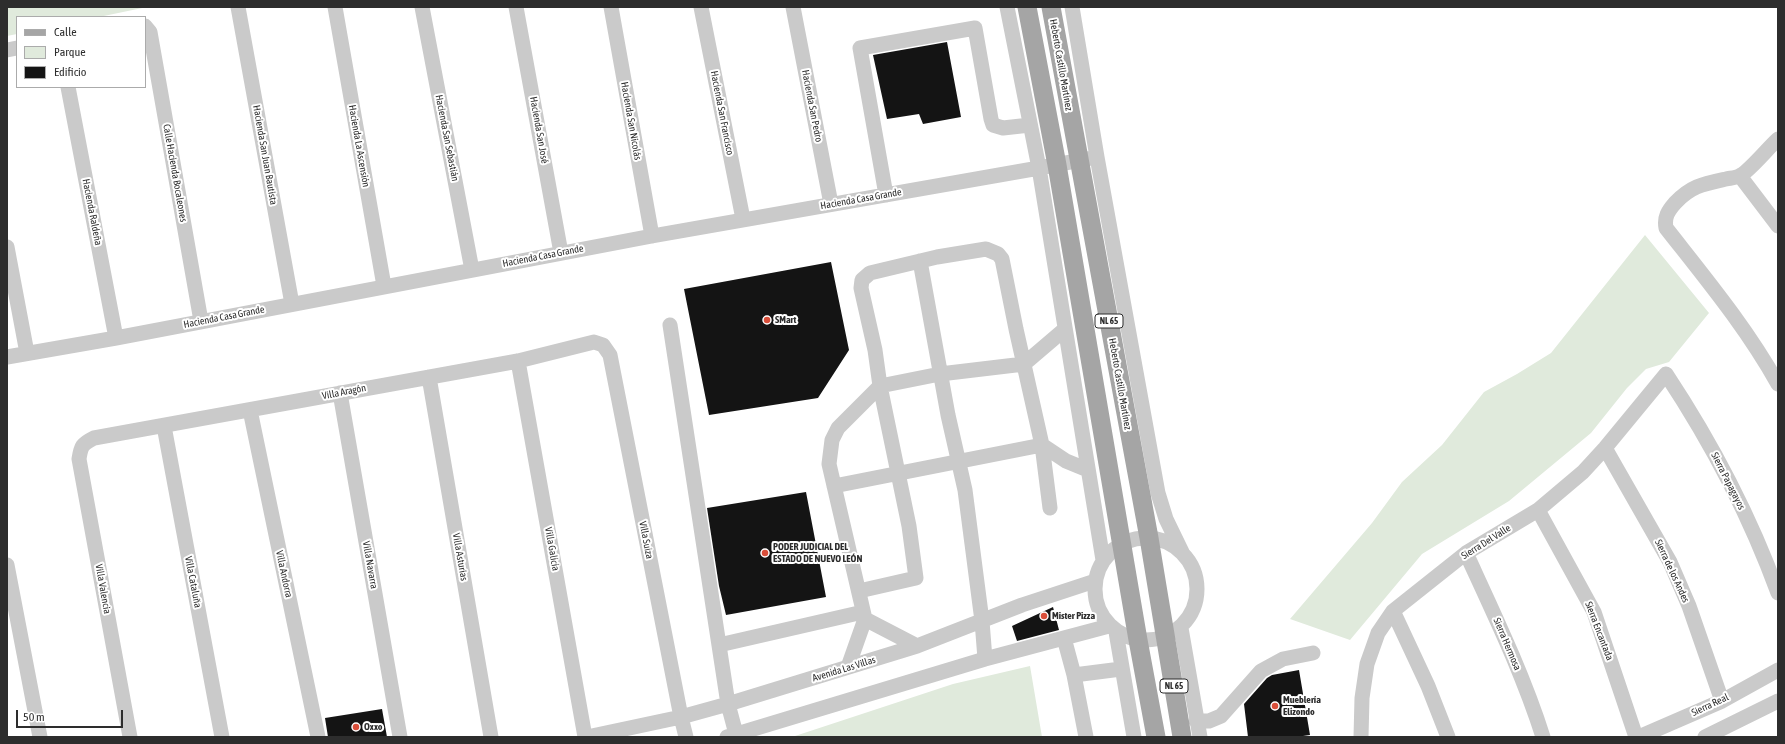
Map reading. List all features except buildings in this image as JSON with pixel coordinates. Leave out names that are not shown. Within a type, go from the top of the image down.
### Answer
[{"type":"main road","name":"NL 65","points":[[1027,7],[1048,166],[1122,544],[1156,737]]},
{"type":"main road","name":"Heberto Castillo Martínez","points":[[1051,7],[1088,159],[1149,538],[1173,631],[1182,737]]},
{"type":"street","name":"Hacienda San Juan Bautista","points":[[238,7],[292,304]]},
{"type":"street","name":"Hacienda La Ascensión","points":[[335,7],[384,286]]},
{"type":"street","name":"Hacienda San Sebastián","points":[[422,7],[472,270]]},
{"type":"street","name":"Hacienda San José","points":[[516,7],[561,253]]},
{"type":"street","name":"Hacienda San Nicolás","points":[[610,7],[652,236]]},
{"type":"street","name":"Hacienda San Francisco","points":[[701,7],[743,219]]},
{"type":"street","name":"Hacienda San Pedro","points":[[793,7],[832,204]]},
{"type":"street","points":[[1007,7],[1030,125],[1048,166],[1065,329],[1103,560]]},
{"type":"street","points":[[670,325],[728,704],[731,736],[985,659],[1064,638],[1112,629],[1129,638],[1148,640],[1173,631],[1194,610],[1198,586],[1193,568],[1182,552],[1166,519],[1158,493],[1088,159],[1072,7]]},
{"type":"street","name":"Calle Hacienda Bocaleones","points":[[146,26],[150,32],[201,321]]},
{"type":"street","points":[[886,195],[860,48],[974,28],[991,119],[994,125],[1003,128],[1030,125]]},
{"type":"street","name":"Hacienda Raldeña","points":[[68,88],[116,338]]},
{"type":"street","points":[[1778,139],[1740,176],[1694,187],[1685,193],[1670,208],[1665,222],[1666,228],[1724,302],[1758,349],[1778,384]]},
{"type":"street","name":"Hacienda Casa Grande","points":[[7,357],[116,338],[743,219],[1088,159]]},
{"type":"street","points":[[1740,176],[1778,226]]},
{"type":"street","points":[[7,248],[27,353]]},
{"type":"street","points":[[859,591],[916,578],[909,526],[880,386],[875,350],[861,288],[862,280],[870,273],[920,261],[986,249],[998,254],[1002,259],[1016,330],[1042,445],[1050,508]]},
{"type":"street","points":[[920,261],[940,374],[965,490],[982,621],[985,659]]},
{"type":"street","points":[[848,667],[864,615],[829,464],[832,440],[838,428],[880,386],[940,374],[1024,364],[1065,329]]},
{"type":"street","name":"Villa Aragón","points":[[84,443],[94,438],[518,361],[594,342],[603,344]]},
{"type":"street","name":"Villa Suiza","points":[[603,344],[610,355],[686,737]]},
{"type":"street","name":"Villa Galicia","points":[[518,361],[586,737]]},
{"type":"street","name":"Sierra Del Valle","points":[[1361,737],[1362,698],[1367,664],[1378,633],[1393,611],[1466,554],[1538,510],[1583,472],[1605,448],[1666,374]]},
{"type":"street","name":"Sierra Papagayos","points":[[1666,374],[1718,460],[1763,553],[1778,593]]},
{"type":"street","name":"Villa Asturias","points":[[429,377],[491,737]]},
{"type":"street","name":"Villa Navarra","points":[[340,393],[400,737]]},
{"type":"street","name":"Villa Andorra","points":[[250,410],[318,737]]},
{"type":"street","name":"Villa Cataluña","points":[[164,426],[222,737]]},
{"type":"street","name":"Villa Valencia","points":[[84,443],[80,450],[79,459],[130,737]]},
{"type":"street","points":[[834,486],[897,472],[958,462],[1042,445],[1066,461],[1088,470]]},
{"type":"street","name":"Sierra de los Andes","points":[[1605,448],[1670,562],[1689,606],[1722,701]]},
{"type":"street","name":"Sierra Encantada","points":[[1538,510],[1594,612],[1636,737]]},
{"type":"street","points":[[1134,737],[1112,629],[1100,610],[1096,581],[1103,560],[1114,548],[1135,539],[1149,538],[1161,540],[1182,552]]},
{"type":"street","name":"Sierra Hermosa","points":[[1466,554],[1508,646],[1535,710],[1544,737]]},
{"type":"street","points":[[7,565],[40,737]]},
{"type":"street","name":"Avenida Las Villas","points":[[586,737],[681,717],[728,704],[917,646],[1022,605],[1096,581]]},
{"type":"street","points":[[1393,611],[1428,686],[1448,737]]},
{"type":"street","points":[[719,645],[864,615],[917,646]]},
{"type":"street","points":[[1173,631],[1200,737]]},
{"type":"street","points":[[1064,638],[1074,675],[1086,737]]},
{"type":"street","points":[[1196,721],[1209,721],[1221,716],[1261,671],[1283,659],[1313,653]]},
{"type":"street","points":[[1074,675],[1121,669]]},
{"type":"street","name":"Sierra Real","points":[[1639,737],[1722,701],[1778,670]]},
{"type":"street","points":[[1705,737],[1724,733],[1778,701]]},
{"type":"green space","points":[[7,7],[147,7],[104,16],[16,16],[16,34],[7,36]]},
{"type":"green space","points":[[1645,235],[1709,313],[1669,362],[1646,369],[1627,388],[1591,433],[1509,501],[1422,554],[1350,640],[1290,619],[1372,523],[1402,482],[1442,445],[1484,392],[1551,353]]},
{"type":"green space","points":[[1030,666],[1042,737],[792,737],[953,684]]},
{"type":"place","name":"SMart","points":[[767,320]]},
{"type":"place","name":"PODER JUDICIAL DEL ESTADO DE NUEVO LEÓN","points":[[765,553]]},
{"type":"place","name":"Mister Pizza","points":[[1044,616]]},
{"type":"place","name":"Mueblería Elizondo","points":[[1275,706]]},
{"type":"place","name":"Oxxo","points":[[356,727]]}]
